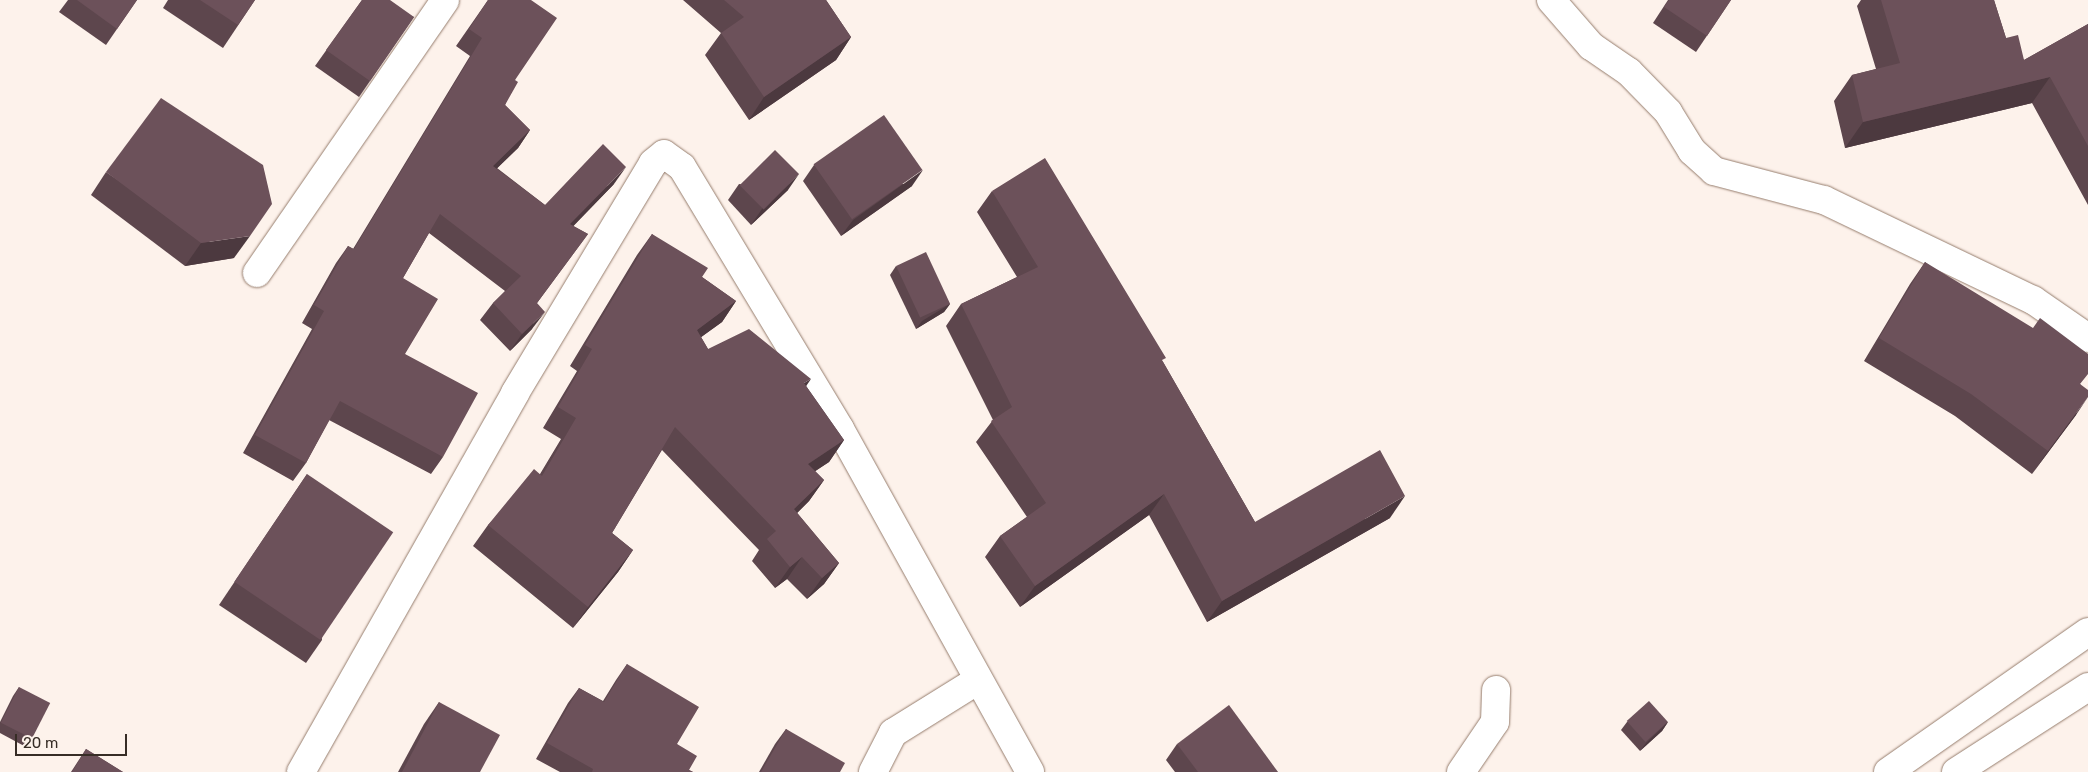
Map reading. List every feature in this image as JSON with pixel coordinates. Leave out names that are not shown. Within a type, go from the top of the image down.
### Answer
[{"type":"street","points":[[257,273],[445,0]]},
{"type":"street","points":[[1551,0],[1591,46],[1629,72],[1661,106],[1692,152],[1714,171],[1824,200],[2033,300],[2088,338]]},
{"type":"street","points":[[301,772],[515,393],[653,163],[664,154],[682,167],[840,429],[1030,772]]},
{"type":"street","points":[[1888,772],[2088,632]]},
{"type":"street","points":[[873,772],[893,733],[978,680]]},
{"type":"street","points":[[1956,772],[2088,687]]},
{"type":"street","points":[[1461,772],[1495,722],[1496,690]]},
{"type":"building","points":[[77,0],[137,0],[117,29]]},
{"type":"building","points":[[200,0],[255,0],[238,25]]},
{"type":"building","points":[[362,0],[390,0],[414,17],[370,81],[326,50]]},
{"type":"building","points":[[488,0],[531,0],[557,18],[515,80],[518,82],[505,105],[530,130],[493,166],[545,205],[603,144],[626,167],[570,224],[588,234],[537,303],[545,312],[522,334],[493,303],[521,276],[440,214],[403,278],[438,299],[405,354],[478,393],[443,457],[340,401],[306,463],[255,435],[324,311],[314,305],[348,246],[354,249],[482,38],[469,29]]},
{"type":"building","points":[[724,0],[826,0],[851,37],[764,97],[721,33],[744,17]]},
{"type":"building","points":[[1669,0],[1731,0],[1707,36],[1664,7]]},
{"type":"building","points":[[1881,0],[1994,0],[2006,38],[2018,35],[2024,60],[2088,24],[2088,146],[2050,77],[1863,122],[1852,75],[1900,63]]},
{"type":"building","points":[[161,98],[263,165],[272,204],[250,236],[201,243],[106,172]]},
{"type":"building","points":[[884,115],[922,170],[852,219],[814,164]]},
{"type":"building","points":[[775,150],[799,174],[764,209],[740,185]]},
{"type":"building","points":[[1045,158],[1166,358],[1162,360],[1255,522],[1380,450],[1405,496],[1222,601],[1164,494],[1035,586],[1000,536],[1046,503],[991,421],[1012,407],[961,304],[1038,267],[992,191]]},
{"type":"building","points":[[652,234],[708,268],[702,277],[736,301],[697,330],[708,349],[749,329],[811,379],[804,383],[844,440],[808,464],[824,480],[794,509],[839,563],[822,578],[802,557],[790,567],[767,539],[776,531],[675,427],[612,533],[633,550],[588,607],[488,525],[534,469],[542,476],[576,418],[558,407],[592,349],[585,345]]},
{"type":"building","points":[[926,252],[950,304],[920,318],[896,266]]},
{"type":"building","points":[[1925,262],[2033,328],[2040,318],[2088,354],[2088,374],[2080,384],[2088,390],[2088,397],[2048,451],[1971,394],[1879,338]]},
{"type":"building","points":[[307,474],[393,532],[321,640],[234,582]]},
{"type":"building","points":[[627,664],[699,707],[677,744],[697,756],[689,770],[693,772],[592,772],[593,769],[547,743],[579,688],[604,702]]},
{"type":"building","points":[[19,687],[50,703],[32,739],[1,723]]},
{"type":"building","points":[[1649,701],[1668,722],[1645,742],[1627,721]]},
{"type":"building","points":[[439,702],[500,735],[480,772],[402,772]]},
{"type":"building","points":[[1229,705],[1278,772],[1198,772],[1177,744]]},
{"type":"building","points":[[786,729],[845,763],[840,772],[761,772]]},
{"type":"building","points":[[86,749],[123,772],[72,772]]}]
